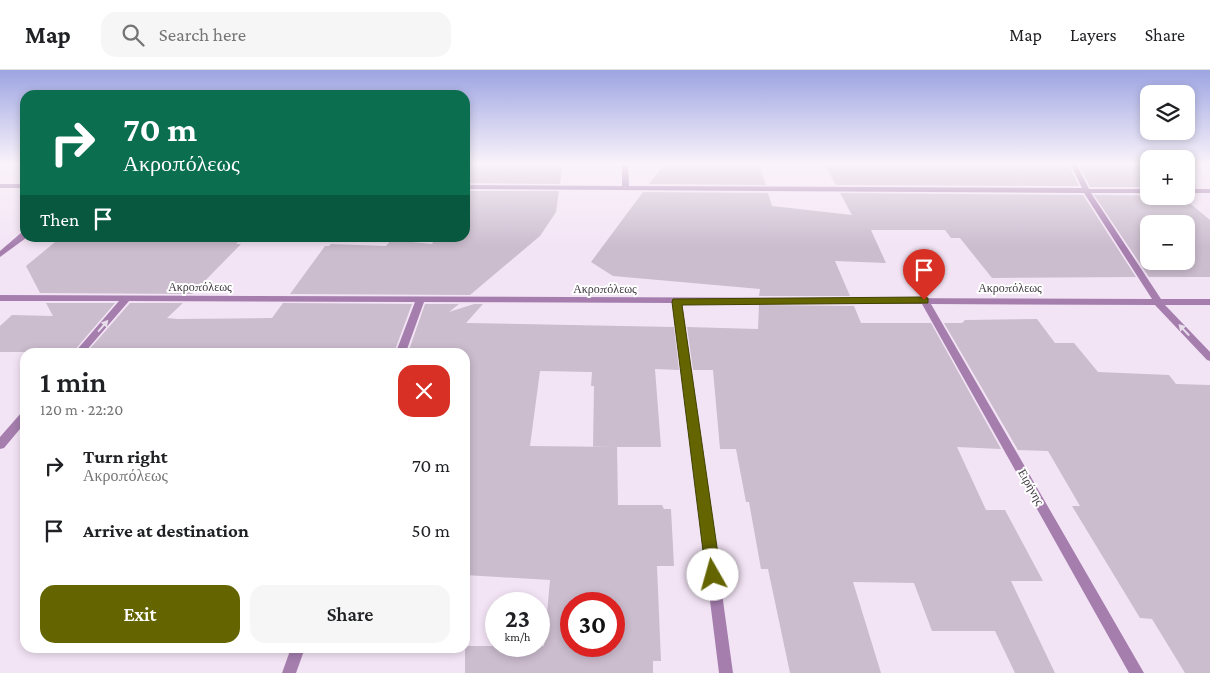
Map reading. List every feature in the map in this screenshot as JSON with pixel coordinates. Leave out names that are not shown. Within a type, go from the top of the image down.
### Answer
[{"type":"street","points":[[1087,191],[1158,302],[1210,358]]},
{"type":"street","points":[[1195,191],[1210,192]]},
{"type":"street","points":[[0,255],[20,238]]},
{"type":"street","name":"Ακροπόλεως","points":[[0,298],[677,302],[924,300],[1210,302]]},
{"type":"street","points":[[83,348],[126,299]]},
{"type":"street","name":"Ειρήνης","points":[[924,300],[1137,673]]},
{"type":"street","points":[[403,348],[420,301]]},
{"type":"street","points":[[677,302],[726,673]]},
{"type":"street","points":[[0,445],[20,422]]},
{"type":"street","points":[[289,673],[296,653]]},
{"type":"building","points":[[470,191],[559,191],[556,212],[540,236],[470,295],[290,294],[325,246],[331,244],[386,246],[389,242],[432,244],[433,242],[470,242]]},
{"type":"building","points":[[643,192],[768,193],[772,206],[852,215],[840,193],[1083,195],[1136,277],[992,278],[960,238],[951,238],[945,230],[871,230],[886,263],[835,261],[850,296],[759,296],[760,289],[613,276],[591,262]]},
{"type":"building","points":[[1094,195],[1140,196],[1140,205],[1192,205],[1210,220],[1210,277],[1149,277],[1144,270],[1195,270],[1195,215],[1140,215],[1140,264]]},
{"type":"building","points":[[55,242],[238,242],[236,244],[241,244],[192,294],[40,293],[26,266]]},
{"type":"building","points":[[46,303],[115,303],[76,348],[20,348],[20,352],[0,352],[0,326],[12,315],[53,316]]},
{"type":"building","points":[[130,303],[183,303],[167,318],[177,319],[272,318],[283,303],[412,304],[396,348],[91,348]]},
{"type":"building","points":[[425,304],[459,304],[449,312],[474,304],[483,304],[466,323],[674,327],[679,370],[655,369],[661,447],[617,447],[618,505],[662,505],[664,509],[671,509],[674,566],[657,566],[661,661],[653,661],[653,673],[465,673],[465,653],[470,653],[470,646],[485,646],[485,657],[550,657],[550,580],[470,575],[470,348],[410,348]],"holes":[[[540,371],[592,372],[591,386],[594,386],[593,447],[530,446]]]},
{"type":"building","points":[[759,305],[854,306],[861,323],[931,323],[1001,449],[957,447],[986,510],[1005,510],[1043,581],[1011,581],[1055,673],[1015,673],[995,631],[932,631],[914,583],[853,582],[881,673],[790,673],[768,569],[761,569],[749,502],[746,502],[736,449],[720,449],[713,370],[693,370],[687,327],[758,329]]},
{"type":"building","points":[[1037,319],[1055,343],[1074,343],[1098,372],[1169,375],[1176,384],[1210,385],[1210,673],[1185,673],[1152,619],[1140,618],[1072,506],[1080,506],[1048,451],[1018,450],[944,323],[962,323],[965,320]]},
{"type":"route","points":[[713,575],[677,302],[924,300]]}]
